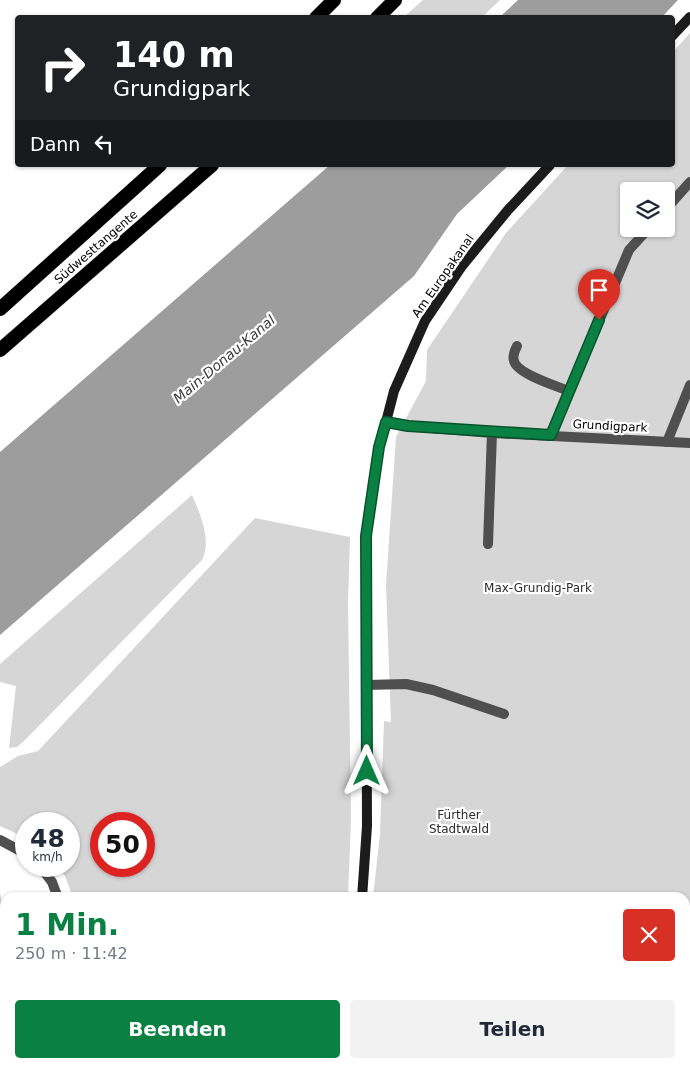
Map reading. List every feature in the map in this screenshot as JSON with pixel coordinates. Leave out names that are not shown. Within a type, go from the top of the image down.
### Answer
[{"type":"highway","points":[[319,15],[334,0]]},
{"type":"highway","points":[[380,15],[395,0]]},
{"type":"highway","name":"Südwesttangente","points":[[0,309],[158,167]]},
{"type":"highway","name":"Südwesttangente","points":[[0,350],[210,167]]},
{"type":"main road","points":[[675,33],[690,17]]},
{"type":"main road","name":"Am Europakanal","points":[[362,892],[367,826],[366,536],[379,447],[394,391],[425,322],[462,266],[508,210],[548,167]]},
{"type":"street","points":[[675,198],[690,182]]},
{"type":"street","name":"Grundigpark","points":[[551,435],[629,250],[641,237]]},
{"type":"street","points":[[517,346],[513,355],[517,367],[527,374],[569,391]]},
{"type":"street","points":[[667,442],[690,385]]},
{"type":"street","name":"Grundigpark","points":[[386,422],[408,426],[492,432],[690,443]]},
{"type":"street","points":[[488,544],[492,432]]},
{"type":"street","points":[[366,685],[406,684],[433,690],[504,714]]},
{"type":"street","points":[[0,840],[15,848]]},
{"type":"street","points":[[48,877],[56,892]]},
{"type":"green space","points":[[423,0],[500,0],[484,15],[406,15]]},
{"type":"green space","name":"Max-Grundig-Park","points":[[690,33],[690,892],[374,892],[380,834],[384,721],[391,722],[386,585],[396,437],[426,381],[427,350],[506,233],[566,167],[675,167],[675,50]]},
{"type":"green space","points":[[192,495],[204,527],[206,544],[202,560],[24,741],[17,747],[9,748],[16,686],[0,682],[0,664]]},
{"type":"green space","points":[[255,518],[350,537],[348,602],[351,819],[348,892],[71,892],[65,877],[80,877],[80,812],[15,812],[15,833],[0,826],[0,767],[18,756],[38,751]]},
{"type":"water","points":[[518,0],[678,0],[664,15],[502,15]]},
{"type":"water","name":"Main-Donau-Kanal","points":[[328,167],[507,167],[457,214],[414,276],[0,635],[0,452]]},
{"type":"route","points":[[367,771],[366,536],[379,447],[386,422],[408,426],[551,435],[599,320]]},
{"type":"park label","name":"Fürther Stadtwald","points":[[459,822]]}]
